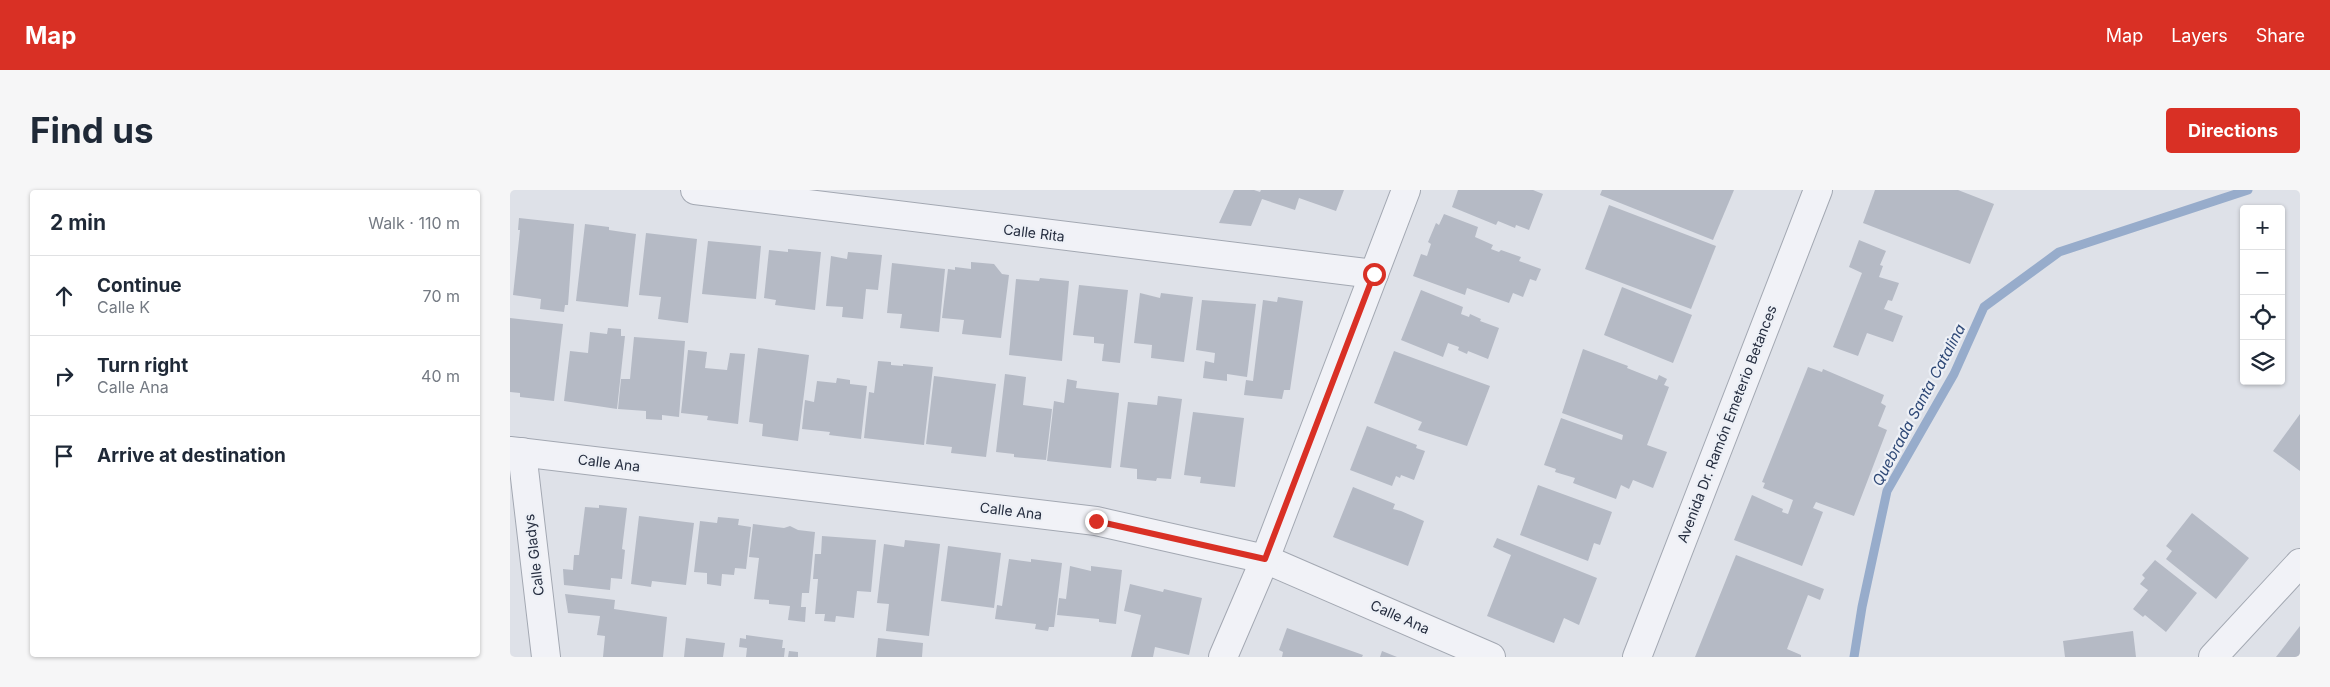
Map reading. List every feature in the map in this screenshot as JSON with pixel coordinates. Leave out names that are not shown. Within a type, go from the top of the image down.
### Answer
[{"type":"street","name":"Calle Rita","points":[[695,190],[786,196],[1374,274]]},
{"type":"street","points":[[1223,657],[1265,559],[1406,190]]},
{"type":"street","name":"Avenida Dr. Ramón Emeterio Betances","points":[[1637,657],[1818,190]]},
{"type":"street","name":"Calle Ana","points":[[516,452],[1096,521],[1265,559],[1491,657]]},
{"type":"street","name":"Calle Gladys","points":[[516,452],[546,657]]},
{"type":"street","points":[[2213,657],[2300,563]]},
{"type":"building","points":[[1234,190],[1254,190],[1260,192],[1261,190],[1344,190],[1336,211],[1299,198],[1295,210],[1262,199],[1251,226],[1219,223]]},
{"type":"building","points":[[1458,190],[1533,190],[1543,194],[1529,230],[1516,225],[1515,228],[1498,221],[1496,225],[1452,207]]},
{"type":"building","points":[[1602,190],[1734,190],[1713,240],[1600,195]]},
{"type":"building","points":[[1875,190],[1958,190],[1994,204],[1970,264],[1863,223]]},
{"type":"building","points":[[1609,205],[1716,246],[1691,309],[1585,269]]},
{"type":"building","points":[[1444,214],[1478,227],[1475,237],[1493,245],[1491,249],[1499,252],[1501,250],[1521,257],[1519,261],[1541,269],[1536,281],[1530,279],[1523,297],[1513,293],[1509,303],[1467,288],[1465,295],[1413,276],[1421,254],[1427,256],[1431,244],[1428,242],[1436,223],[1439,225]]},
{"type":"building","points":[[519,218],[574,224],[568,305],[565,305],[564,312],[540,309],[541,299],[513,295],[520,230],[518,230]]},
{"type":"building","points":[[585,224],[609,227],[609,230],[636,234],[628,307],[576,301]]},
{"type":"building","points":[[646,233],[697,239],[688,323],[658,319],[661,297],[639,295]]},
{"type":"building","points":[[1859,240],[1886,251],[1880,265],[1883,266],[1879,277],[1899,283],[1892,301],[1888,300],[1884,309],[1903,316],[1893,342],[1867,333],[1858,356],[1833,347],[1862,273],[1849,267]]},
{"type":"building","points":[[708,241],[761,246],[756,299],[702,294]]},
{"type":"building","points":[[788,249],[821,252],[815,310],[775,305],[776,300],[764,298],[769,250],[788,252]]},
{"type":"building","points":[[848,252],[882,255],[878,290],[866,289],[863,319],[842,317],[843,307],[826,306],[831,256],[847,259]]},
{"type":"building","points":[[971,262],[994,264],[1002,274],[1009,275],[1001,338],[962,334],[964,320],[942,318],[948,269],[955,270],[955,267],[971,269]]},
{"type":"building","points":[[892,263],[945,269],[939,332],[900,328],[902,314],[887,313]]},
{"type":"building","points":[[1040,278],[1069,281],[1062,361],[1009,355],[1016,279],[1039,281]]},
{"type":"building","points":[[1079,285],[1128,290],[1120,363],[1102,361],[1104,344],[1094,343],[1094,337],[1073,335]]},
{"type":"building","points":[[1622,287],[1692,315],[1673,363],[1604,335]]},
{"type":"building","points":[[1421,290],[1463,307],[1461,314],[1469,317],[1470,314],[1481,319],[1480,321],[1499,328],[1488,359],[1468,351],[1467,354],[1458,350],[1459,347],[1448,343],[1443,357],[1401,340]]},
{"type":"building","points":[[1140,293],[1160,298],[1161,293],[1193,297],[1184,362],[1151,358],[1152,345],[1134,343]]},
{"type":"building","points":[[1278,297],[1303,301],[1290,390],[1284,390],[1282,399],[1244,395],[1246,380],[1253,381],[1263,300],[1277,302]]},
{"type":"building","points":[[1202,300],[1256,304],[1247,377],[1227,374],[1227,381],[1203,378],[1205,361],[1214,363],[1215,353],[1196,350]]},
{"type":"building","points":[[510,318],[563,324],[554,401],[520,397],[520,393],[510,392]]},
{"type":"building","points":[[608,328],[621,329],[621,336],[625,336],[617,409],[564,401],[570,351],[588,353],[590,332],[607,334]]},
{"type":"building","points":[[634,337],[685,341],[679,417],[662,415],[662,420],[646,419],[646,411],[618,409],[621,379],[630,379]]},
{"type":"building","points":[[758,348],[809,355],[798,441],[762,436],[763,424],[749,422]]},
{"type":"building","points":[[1583,349],[1628,366],[1627,368],[1657,380],[1659,375],[1667,379],[1664,385],[1669,387],[1647,445],[1667,452],[1653,488],[1633,480],[1629,489],[1621,485],[1616,499],[1573,483],[1575,478],[1555,472],[1556,469],[1544,465],[1561,418],[1622,440],[1623,435],[1562,413]]},
{"type":"building","points":[[688,350],[707,352],[705,368],[727,370],[730,353],[745,354],[738,424],[707,420],[708,416],[681,413]]},
{"type":"building","points":[[1394,351],[1490,386],[1467,446],[1418,430],[1422,422],[1374,403]]},
{"type":"building","points":[[878,361],[891,362],[891,365],[903,366],[903,364],[933,367],[924,445],[864,438],[869,392],[874,393]]},
{"type":"building","points":[[1808,367],[1822,372],[1823,369],[1884,395],[1881,403],[1886,406],[1878,426],[1887,430],[1854,516],[1816,502],[1813,508],[1823,512],[1802,566],[1734,540],[1752,495],[1783,509],[1782,512],[1788,514],[1793,500],[1763,488],[1765,483],[1762,482]]},
{"type":"building","points":[[1005,374],[1026,377],[1023,405],[1052,409],[1046,460],[1014,457],[1014,454],[996,452]]},
{"type":"building","points":[[934,376],[996,384],[986,457],[951,453],[952,447],[926,444]]},
{"type":"building","points":[[837,378],[850,380],[850,384],[867,386],[861,439],[829,435],[830,432],[802,429],[805,400],[814,402],[817,381],[836,383]]},
{"type":"building","points":[[1067,379],[1077,381],[1076,388],[1119,393],[1111,468],[1047,461],[1054,401],[1064,403]]},
{"type":"building","points":[[1158,396],[1182,399],[1171,479],[1157,478],[1156,481],[1137,479],[1137,469],[1120,467],[1128,402],[1157,405]]},
{"type":"building","points":[[1193,412],[1244,418],[1235,487],[1200,483],[1201,477],[1184,475]]},
{"type":"building","points":[[2300,414],[2300,471],[2273,451]]},
{"type":"building","points":[[1367,426],[1417,445],[1416,448],[1425,451],[1414,480],[1401,475],[1400,478],[1396,476],[1392,486],[1350,470]]},
{"type":"building","points":[[1538,485],[1612,512],[1600,545],[1594,543],[1588,561],[1520,535]]},
{"type":"building","points":[[1353,487],[1395,504],[1393,509],[1424,521],[1408,566],[1333,537]]},
{"type":"building","points":[[599,505],[627,508],[622,549],[625,550],[622,579],[611,578],[610,590],[564,585],[563,569],[573,570],[574,555],[579,555],[585,507],[599,508]]},
{"type":"building","points":[[2192,513],[2249,558],[2216,599],[2166,559],[2172,551],[2166,546]]},
{"type":"building","points":[[639,516],[694,523],[686,585],[652,581],[651,587],[631,584]]},
{"type":"building","points":[[718,517],[739,519],[738,525],[751,527],[746,569],[735,568],[734,575],[722,574],[721,586],[707,584],[707,573],[694,572],[700,521],[717,523]]},
{"type":"building","points":[[753,524],[784,528],[790,526],[798,530],[815,532],[809,593],[802,593],[801,607],[806,607],[805,622],[788,620],[790,606],[769,604],[769,600],[754,599],[759,558],[749,557]]},
{"type":"building","points":[[822,536],[876,540],[871,592],[857,591],[854,618],[836,616],[835,622],[824,621],[825,614],[815,614],[818,579],[813,579],[815,554],[821,554]]},
{"type":"building","points":[[1497,538],[1597,578],[1579,625],[1564,618],[1554,643],[1487,616],[1511,555],[1493,547]]},
{"type":"building","points":[[905,540],[940,544],[929,636],[886,631],[889,604],[877,603],[884,544],[904,547]]},
{"type":"building","points":[[948,546],[1001,553],[994,608],[941,601]]},
{"type":"building","points":[[1736,555],[1824,589],[1820,600],[1808,595],[1787,649],[1801,655],[1801,657],[1695,657]]},
{"type":"building","points":[[1009,559],[1031,562],[1031,559],[1062,563],[1054,627],[1049,627],[1048,631],[1035,629],[1036,624],[995,619],[997,605],[1002,606]]},
{"type":"building","points":[[2155,560],[2197,593],[2166,632],[2145,615],[2143,617],[2133,609],[2148,590],[2140,584],[2145,578],[2142,575]]},
{"type":"building","points":[[1070,566],[1091,571],[1091,566],[1122,570],[1116,624],[1099,622],[1099,619],[1057,615],[1059,598],[1066,599]]},
{"type":"building","points":[[1130,584],[1163,592],[1164,589],[1202,598],[1189,655],[1155,647],[1153,657],[1131,657],[1141,615],[1124,611]]},
{"type":"building","points":[[565,594],[615,600],[614,609],[667,617],[663,657],[603,657],[605,636],[597,635],[600,616],[568,613]]},
{"type":"building","points":[[2300,626],[2300,657],[2276,657]]},
{"type":"building","points":[[1287,628],[1363,655],[1362,657],[1282,657],[1283,652],[1279,650]]},
{"type":"building","points":[[2133,631],[2136,657],[2065,657],[2063,641]]},
{"type":"building","points":[[746,635],[783,640],[782,648],[785,648],[784,657],[746,657],[747,648],[739,647],[740,638],[746,639]]},
{"type":"building","points":[[686,638],[725,643],[723,657],[684,657]]},
{"type":"building","points":[[878,638],[923,643],[922,657],[876,657]]},
{"type":"building","points":[[789,651],[798,652],[798,657],[788,657]]},
{"type":"building","points":[[1382,651],[1397,657],[1380,657]]},
{"type":"waterway","name":"Quebrada Santa Catalina","points":[[1854,657],[1862,607],[1887,491],[1954,374],[1984,307],[2059,252],[2248,190]]},
{"type":"route","points":[[1096,521],[1265,559],[1374,274]]}]
